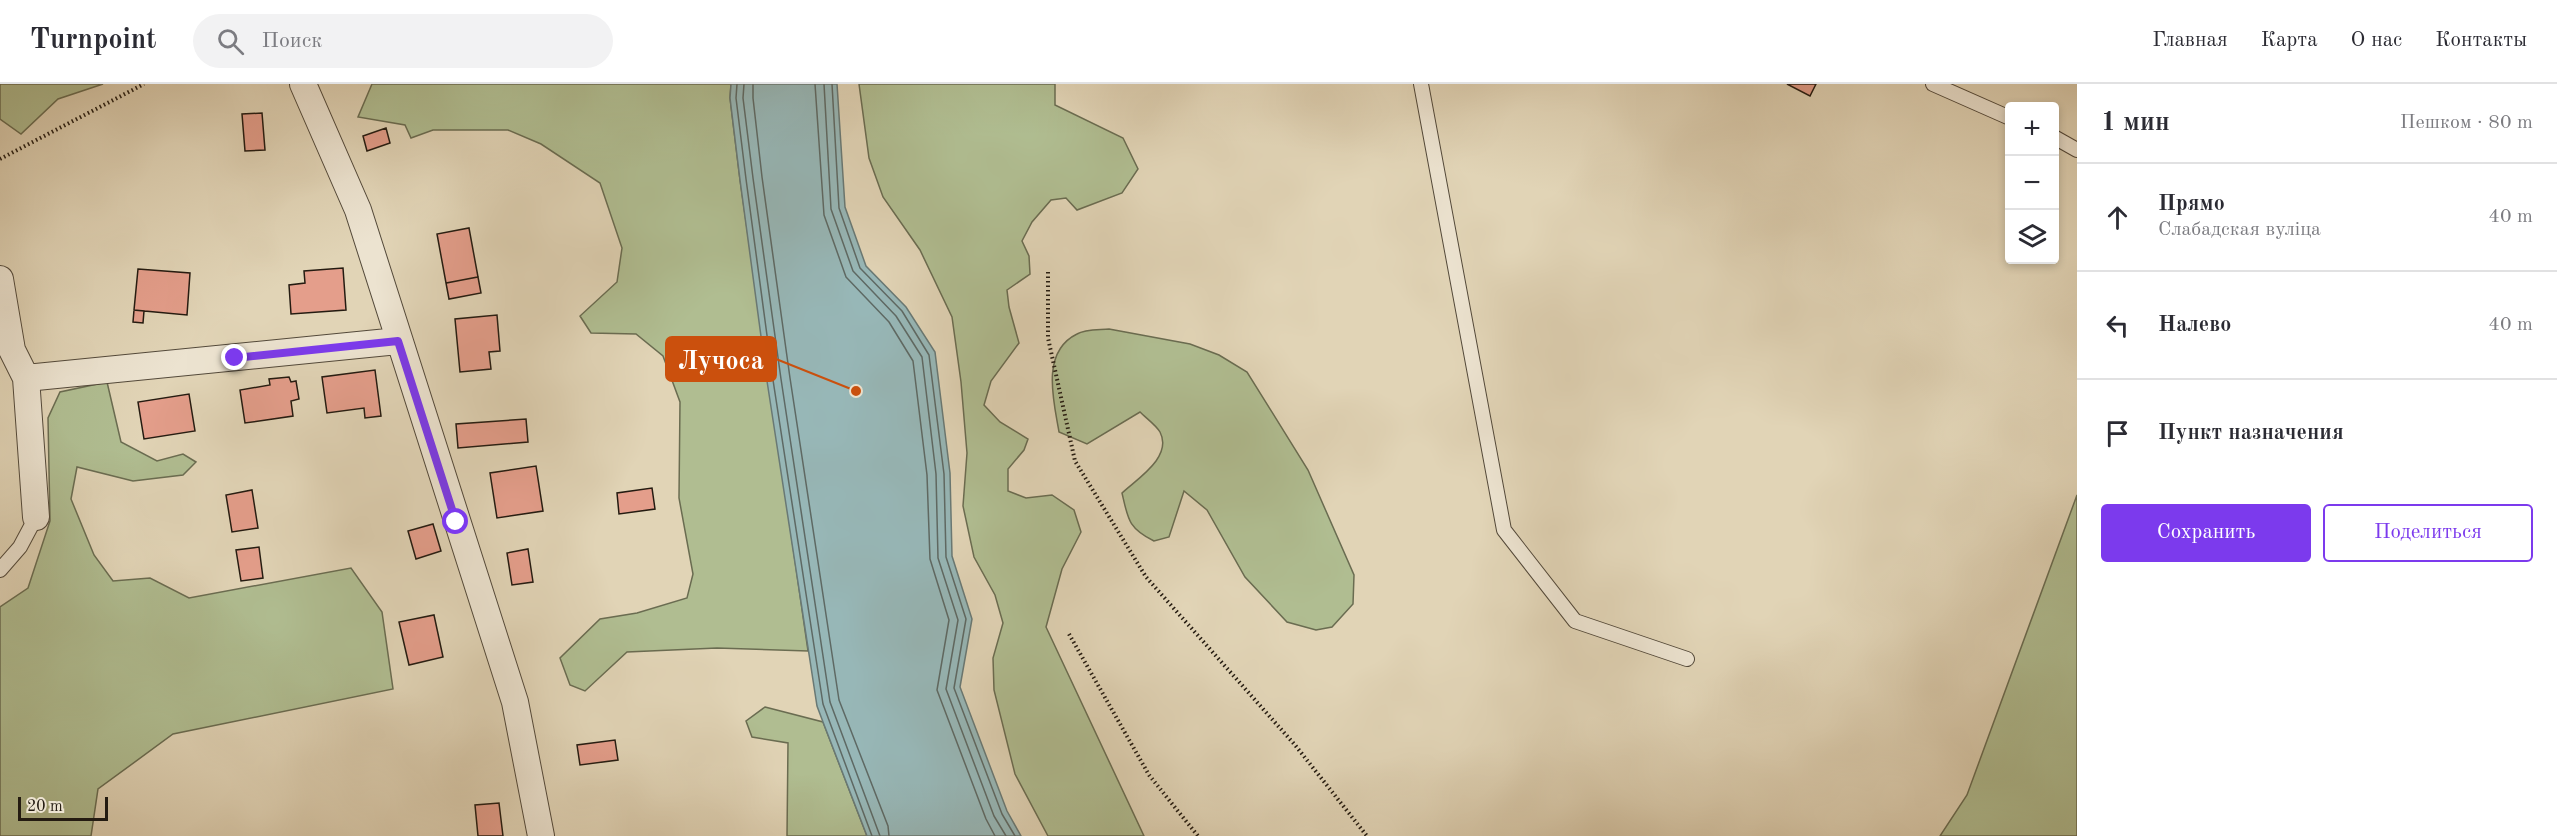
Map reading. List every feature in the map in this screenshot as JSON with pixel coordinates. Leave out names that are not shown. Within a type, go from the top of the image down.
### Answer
[{"type":"street","points":[[303,84],[358,210],[514,702],[540,836]]},
{"type":"street","points":[[0,279],[12,350],[26,378],[36,517]]},
{"type":"street","points":[[26,378],[398,341]]},
{"type":"lane","points":[[1420,84],[1504,530],[1575,621],[1688,659]]},
{"type":"lane","points":[[1932,84],[2005,116]]},
{"type":"lane","points":[[2059,139],[2077,150]]},
{"type":"lane","points":[[0,570],[20,547],[36,517]]},
{"type":"path","points":[[0,159],[144,84]]},
{"type":"path","points":[[1048,272],[1048,338],[1075,461],[1146,577],[1295,745],[1367,836]]},
{"type":"path","points":[[1069,634],[1149,775],[1198,836]]},
{"type":"green space","points":[[0,84],[103,84],[58,99],[21,134],[0,119]]},
{"type":"green space","points":[[372,84],[731,84],[730,98],[740,180],[808,651],[717,648],[627,652],[585,691],[570,685],[560,658],[600,619],[637,613],[687,598],[693,574],[679,498],[680,402],[663,356],[636,334],[591,333],[580,316],[617,282],[622,248],[600,183],[541,144],[508,130],[433,130],[411,138],[405,125],[358,117]]},
{"type":"green space","points":[[859,84],[1055,84],[1055,105],[1123,138],[1138,169],[1122,193],[1077,210],[1066,198],[1051,200],[1032,222],[1022,241],[1029,256],[1030,274],[1007,290],[1009,307],[1019,343],[991,381],[984,405],[1000,422],[1028,439],[1024,450],[1008,469],[1008,491],[1026,498],[1052,495],[1074,510],[1081,532],[1062,569],[1046,627],[1144,836],[1048,836],[1015,774],[994,690],[993,658],[1003,623],[995,595],[974,557],[963,506],[967,453],[961,382],[952,317],[920,250],[883,197],[869,158]]},
{"type":"green space","points":[[1109,329],[1190,344],[1219,355],[1247,372],[1308,470],[1354,575],[1353,604],[1332,627],[1316,630],[1287,622],[1245,577],[1207,510],[1184,491],[1169,537],[1154,541],[1134,527],[1130,522],[1122,493],[1152,467],[1162,450],[1163,441],[1158,429],[1140,412],[1087,444],[1059,432],[1052,378],[1058,353],[1065,342],[1080,332]]},
{"type":"green space","points":[[107,382],[121,442],[157,461],[183,454],[196,462],[183,475],[133,481],[77,467],[71,499],[94,555],[113,581],[150,578],[189,598],[351,568],[382,612],[393,689],[173,734],[98,789],[91,836],[0,836],[0,607],[28,588],[50,521],[48,418],[60,392]]},
{"type":"green space","points":[[2077,495],[2077,836],[1940,836],[1967,795]]},
{"type":"green space","points":[[765,707],[823,722],[867,836],[787,836],[788,743],[752,737],[746,721]]},
{"type":"water","points":[[731,84],[837,84],[845,207],[866,266],[906,307],[935,352],[950,473],[952,556],[972,619],[960,687],[1007,811],[1021,836],[867,836],[823,722],[817,706],[767,381],[730,98]]},
{"type":"building","points":[[1787,84],[1816,84],[1810,96]]},
{"type":"building","points":[[262,113],[265,150],[245,151],[242,114]]},
{"type":"building","points":[[386,128],[390,143],[367,151],[363,136]]},
{"type":"building","points":[[469,228],[478,277],[446,283],[437,234]]},
{"type":"building","points":[[343,268],[346,310],[291,314],[289,285],[305,283],[304,271]]},
{"type":"building","points":[[138,269],[190,273],[187,315],[134,310]]},
{"type":"building","points":[[478,277],[481,293],[449,299],[446,283]]},
{"type":"building","points":[[134,310],[144,311],[143,323],[133,322]]},
{"type":"building","points":[[497,315],[500,351],[489,352],[491,369],[460,372],[455,319]]},
{"type":"building","points":[[375,370],[381,416],[365,418],[364,408],[327,413],[322,377]]},
{"type":"building","points":[[289,377],[291,382],[296,381],[299,399],[291,401],[293,416],[245,423],[240,390],[270,385],[269,379]]},
{"type":"building","points":[[189,394],[195,431],[144,439],[138,402]]},
{"type":"building","points":[[526,419],[528,442],[458,448],[456,424]]},
{"type":"building","points":[[536,466],[543,511],[497,518],[490,473]]},
{"type":"building","points":[[652,488],[655,509],[619,514],[617,493]]},
{"type":"building","points":[[252,490],[258,528],[232,532],[226,495]]},
{"type":"building","points":[[433,524],[441,551],[416,559],[408,531]]},
{"type":"building","points":[[259,547],[263,578],[241,581],[236,550]]},
{"type":"building","points":[[528,549],[533,582],[512,585],[507,553]]},
{"type":"building","points":[[434,615],[443,657],[409,665],[399,622]]},
{"type":"building","points":[[615,740],[618,760],[580,765],[577,745]]},
{"type":"building","points":[[499,803],[503,836],[478,836],[475,805]]},
{"type":"place","name":"Лучоса","points":[[856,391]]},
{"type":"route","points":[[235,358],[398,341],[456,522]]}]
